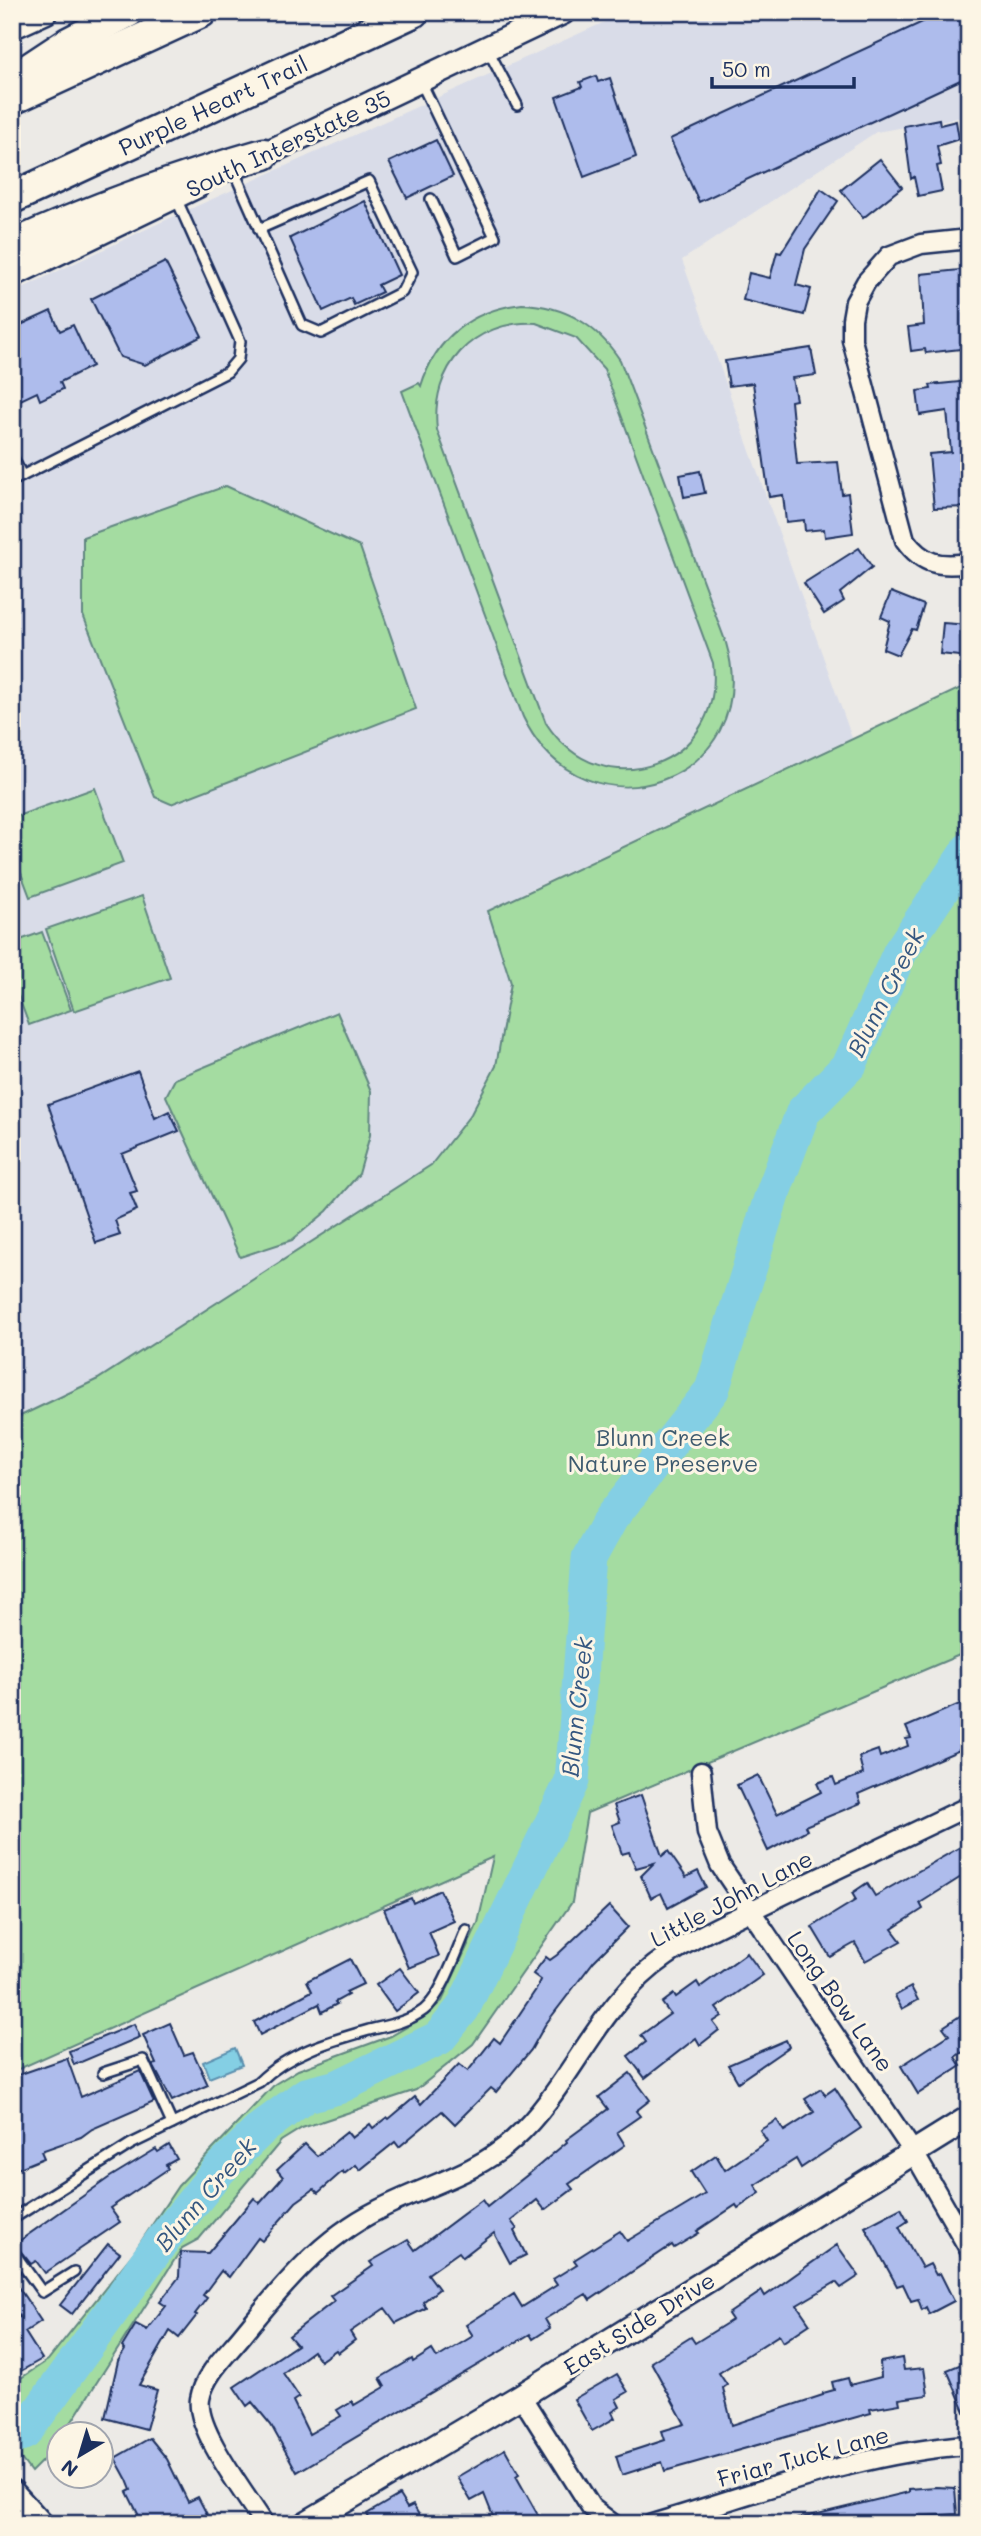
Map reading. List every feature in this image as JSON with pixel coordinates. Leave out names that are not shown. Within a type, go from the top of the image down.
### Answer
[{"type":"highway","points":[[12,80],[68,43],[128,12]]},
{"type":"highway","points":[[12,99],[201,12]]},
{"type":"highway","name":"Purple Heart Trail","points":[[12,198],[413,12]]},
{"type":"highway","points":[[12,246],[79,215],[176,179],[264,155]]},
{"type":"street","name":"South Interstate 35","points":[[12,275],[563,12]]},
{"type":"street","points":[[969,239],[921,244],[889,256],[866,282],[855,302],[852,340],[905,540],[916,555],[929,563],[943,566],[969,563]]},
{"type":"street","name":"Long Bow Lane","points":[[701,1772],[707,1833],[720,1865],[749,1912],[825,2017],[914,2153],[969,2249]]},
{"type":"street","name":"Little John Lane","points":[[264,2524],[199,2416],[200,2397],[217,2366],[281,2287],[324,2245],[377,2210],[470,2171],[513,2141],[548,2105],[592,2033],[629,1990],[666,1956],[749,1912],[969,1806]]},
{"type":"street","name":"East Side Drive","points":[[305,2524],[522,2396],[969,2118]]},
{"type":"street","points":[[522,2396],[591,2507],[613,2524]]},
{"type":"street","name":"Friar Tuck Lane","points":[[652,2524],[893,2456],[969,2445]]},
{"type":"street","points":[[12,2492],[41,2524]]},
{"type":"lane","points":[[487,48],[517,105]]},
{"type":"lane","points":[[420,80],[495,237],[457,256],[430,199]]},
{"type":"lane","points":[[233,169],[259,229],[302,325],[321,333],[402,292],[412,272],[369,181],[259,229]]},
{"type":"lane","points":[[12,481],[227,372],[238,359],[240,341],[176,197]]},
{"type":"lane","points":[[12,456],[22,476]]},
{"type":"lane","points":[[12,2219],[131,2144],[259,2082],[272,2067],[292,2056],[352,2035],[404,2021],[426,2010],[445,1977],[466,1930]]},
{"type":"lane","points":[[103,2073],[143,2060],[172,2124]]},
{"type":"lane","points":[[12,2250],[42,2292],[74,2272]]},
{"type":"shaded area","points":[[627,12],[969,12],[969,116],[876,132],[682,260],[852,738],[523,893],[613,1137],[12,1420],[12,293],[157,224]]},
{"type":"green space","points":[[522,304],[566,313],[601,336],[620,360],[726,643],[731,691],[720,731],[696,761],[663,780],[625,786],[586,779],[551,756],[523,717],[402,391],[419,383],[421,386],[436,353],[458,329],[487,312]],"holes":[[[536,323],[576,338],[604,369],[713,663],[712,698],[700,728],[680,750],[655,764],[627,769],[597,765],[570,750],[546,723],[437,430],[441,386],[460,352],[475,339],[513,324]]]},
{"type":"green space","points":[[226,486],[360,547],[416,709],[171,804],[155,797],[83,615],[83,537]]},
{"type":"green space","name":"Blunn Creek Nature Preserve","points":[[969,684],[969,1651],[587,1813],[572,1902],[473,2044],[416,2090],[302,2128],[281,2141],[199,2239],[182,2248],[73,2420],[46,2420],[46,2457],[31,2472],[12,2447],[12,2384],[48,2360],[134,2252],[178,2186],[275,2084],[298,2070],[391,2036],[424,2017],[442,2001],[478,1923],[493,1857],[12,2072],[12,1420],[98,1379],[431,1165],[471,1114],[496,1066],[511,983],[488,911]]},
{"type":"green space","points":[[95,788],[123,863],[30,897],[12,849],[12,818]]},
{"type":"green space","points":[[142,896],[170,978],[74,1011],[46,929]]},
{"type":"green space","points":[[42,932],[71,1010],[29,1025],[12,979],[12,943]]},
{"type":"green space","points":[[337,1012],[371,1091],[370,1135],[359,1174],[327,1211],[292,1240],[240,1257],[166,1096],[175,1079]]},
{"type":"water","points":[[235,2048],[242,2065],[209,2078],[203,2062]]},
{"type":"building","points":[[944,12],[969,12],[969,76],[699,202],[670,139]]},
{"type":"building","points":[[596,76],[598,82],[610,78],[636,157],[584,177],[556,97],[582,87],[580,82]]},
{"type":"building","points":[[939,119],[940,125],[956,121],[959,139],[937,146],[941,165],[937,166],[942,191],[918,196],[914,177],[911,179],[904,126]]},
{"type":"building","points":[[436,140],[453,176],[407,198],[389,162]]},
{"type":"building","points":[[880,159],[902,187],[863,218],[841,190]]},
{"type":"building","points":[[821,189],[838,201],[805,249],[796,285],[811,289],[804,315],[743,300],[749,273],[770,278],[777,252],[781,253]]},
{"type":"building","points":[[365,201],[399,275],[378,285],[382,292],[354,305],[351,298],[323,311],[290,238]]},
{"type":"building","points":[[165,262],[202,336],[145,365],[120,357],[91,299]]},
{"type":"building","points":[[969,269],[969,348],[926,353],[925,349],[911,351],[908,327],[924,325],[921,274]]},
{"type":"building","points":[[51,311],[60,331],[73,325],[92,366],[60,382],[63,389],[40,400],[37,392],[12,404],[12,329]]},
{"type":"building","points":[[811,348],[816,375],[792,378],[796,400],[791,401],[797,464],[838,462],[842,494],[848,493],[853,533],[825,537],[824,529],[805,531],[804,520],[786,522],[783,495],[769,497],[753,383],[729,386],[725,361]]},
{"type":"building","points":[[969,381],[969,507],[934,508],[929,454],[951,452],[947,411],[920,415],[917,391],[931,389],[930,385]]},
{"type":"building","points":[[700,471],[705,493],[684,497],[680,475]]},
{"type":"building","points":[[859,548],[872,567],[840,593],[844,601],[824,614],[804,583]]},
{"type":"building","points":[[891,592],[924,605],[916,630],[912,629],[898,655],[883,649],[890,621],[881,617]]},
{"type":"building","points":[[943,623],[969,625],[969,657],[940,654]]},
{"type":"building","points":[[138,1071],[155,1118],[169,1111],[179,1131],[122,1154],[137,1191],[130,1193],[137,1210],[115,1220],[120,1235],[96,1243],[48,1104]]},
{"type":"building","points":[[969,1700],[969,1746],[858,1794],[861,1803],[805,1826],[807,1830],[768,1851],[737,1785],[758,1775],[777,1814],[821,1792],[817,1783],[833,1777],[836,1785],[863,1774],[859,1757],[878,1750],[880,1757],[908,1746],[906,1739],[911,1738],[906,1727]]},
{"type":"building","points":[[641,1795],[662,1856],[668,1851],[686,1877],[698,1871],[706,1887],[668,1908],[661,1893],[651,1898],[641,1876],[654,1863],[636,1868],[629,1852],[622,1854],[612,1825],[620,1822],[614,1805]]},
{"type":"building","points":[[969,1842],[969,1872],[920,1903],[923,1909],[892,1929],[901,1941],[865,1961],[855,1943],[830,1957],[812,1927],[856,1900],[852,1893],[867,1883],[875,1896]]},
{"type":"building","points":[[440,1890],[454,1921],[429,1932],[439,1956],[409,1968],[384,1909],[411,1898],[413,1903]]},
{"type":"building","points":[[609,1906],[628,1927],[594,1961],[545,2025],[531,2050],[496,2092],[491,2088],[455,2124],[442,2111],[399,2147],[395,2142],[360,2170],[356,2165],[344,2174],[343,2171],[318,2193],[314,2189],[296,2202],[262,2241],[258,2238],[229,2277],[221,2271],[203,2295],[207,2298],[195,2314],[197,2315],[179,2338],[170,2331],[139,2385],[157,2390],[146,2429],[105,2418],[118,2361],[125,2350],[122,2347],[136,2324],[147,2330],[166,2306],[160,2302],[179,2277],[180,2252],[208,2253],[254,2198],[260,2203],[278,2183],[283,2177],[277,2170],[305,2144],[317,2156],[347,2132],[352,2138],[370,2124],[373,2128],[387,2117],[389,2119],[415,2097],[421,2104],[459,2064],[468,2071],[494,2038],[500,2043],[541,1980],[533,1974],[546,1957],[550,1960]]},
{"type":"building","points":[[747,1953],[763,1975],[716,2008],[722,2016],[713,2022],[719,2030],[700,2045],[696,2038],[645,2078],[628,2056],[646,2042],[641,2035],[670,2014],[662,2003],[697,1982],[700,1987]]},
{"type":"building","points":[[350,1959],[363,1984],[346,1992],[348,1995],[322,2012],[319,2004],[260,2035],[254,2022],[312,1991],[307,1981]]},
{"type":"building","points":[[400,1968],[419,1993],[395,2011],[376,1985]]},
{"type":"building","points":[[911,1987],[918,2000],[902,2009],[895,1996]]},
{"type":"building","points":[[969,2010],[969,2048],[955,2057],[961,2066],[918,2094],[901,2066],[949,2035],[943,2027]]},
{"type":"building","points":[[170,2023],[184,2055],[193,2052],[208,2085],[172,2101],[153,2065],[156,2064],[143,2035]]},
{"type":"building","points":[[134,2024],[140,2037],[74,2065],[69,2051]]},
{"type":"building","points":[[786,2040],[789,2047],[738,2082],[728,2065]]},
{"type":"building","points":[[67,2058],[81,2097],[140,2071],[154,2102],[92,2129],[81,2137],[41,2151],[44,2158],[12,2171],[12,2077]]},
{"type":"building","points":[[630,2073],[650,2100],[636,2111],[640,2116],[617,2132],[625,2145],[569,2184],[573,2189],[545,2210],[537,2200],[511,2221],[517,2229],[514,2231],[526,2255],[510,2263],[494,2233],[463,2257],[459,2252],[428,2274],[439,2289],[423,2302],[426,2308],[396,2323],[385,2308],[350,2332],[355,2340],[338,2353],[336,2350],[320,2361],[313,2351],[283,2373],[299,2397],[293,2401],[309,2434],[341,2416],[337,2410],[352,2401],[354,2405],[385,2387],[380,2378],[432,2350],[437,2358],[473,2336],[466,2325],[514,2294],[522,2307],[557,2285],[553,2279],[577,2264],[574,2260],[620,2231],[627,2241],[705,2194],[691,2172],[716,2155],[725,2170],[767,2141],[760,2130],[777,2120],[784,2131],[814,2112],[805,2099],[821,2089],[825,2095],[835,2088],[861,2128],[801,2168],[796,2159],[755,2185],[760,2193],[738,2208],[736,2205],[697,2231],[699,2233],[674,2248],[672,2245],[590,2300],[586,2294],[545,2319],[550,2328],[533,2339],[530,2334],[297,2472],[271,2425],[252,2402],[247,2406],[234,2387],[297,2345],[289,2336],[334,2301],[330,2296],[373,2266],[370,2262],[408,2240],[415,2250],[482,2200],[487,2207],[567,2142],[566,2140],[608,2109],[599,2097]]},
{"type":"building","points":[[169,2145],[177,2159],[166,2165],[168,2169],[110,2208],[120,2222],[45,2273],[36,2261],[31,2264],[15,2244],[110,2177],[156,2149],[158,2152]]},
{"type":"building","points":[[901,2208],[908,2221],[899,2227],[922,2268],[930,2264],[936,2275],[940,2273],[954,2301],[929,2314],[926,2307],[922,2310],[918,2299],[911,2301],[903,2284],[897,2286],[865,2227]]},
{"type":"building","points":[[108,2244],[120,2253],[72,2314],[60,2305]]},
{"type":"building","points":[[837,2245],[859,2276],[841,2288],[836,2282],[797,2305],[810,2324],[783,2342],[779,2335],[719,2373],[727,2385],[723,2388],[732,2425],[823,2395],[834,2390],[832,2382],[848,2378],[850,2385],[881,2377],[880,2362],[902,2358],[904,2370],[924,2368],[928,2395],[899,2399],[900,2404],[870,2409],[871,2413],[665,2471],[662,2462],[622,2475],[616,2456],[665,2440],[662,2431],[685,2424],[651,2362],[691,2337],[695,2343],[732,2320],[728,2314],[762,2291],[765,2296]]},
{"type":"building","points":[[12,2278],[41,2321],[25,2332],[42,2359],[12,2376],[12,2310],[17,2318],[20,2317],[12,2306]]},
{"type":"building","points":[[969,2361],[969,2421],[947,2370]]},
{"type":"building","points":[[617,2374],[628,2392],[616,2399],[620,2407],[612,2412],[615,2418],[592,2431],[574,2399]]},
{"type":"building","points":[[150,2438],[167,2459],[188,2502],[198,2497],[212,2524],[143,2524],[127,2492],[131,2490],[116,2457]]},
{"type":"building","points":[[505,2449],[519,2474],[516,2476],[543,2524],[514,2524],[511,2519],[496,2524],[484,2494],[471,2501],[457,2477]]},
{"type":"building","points":[[955,2488],[957,2514],[895,2518],[896,2524],[797,2524],[797,2519],[909,2492],[909,2489]]},
{"type":"building","points":[[399,2495],[407,2508],[413,2505],[421,2518],[416,2524],[372,2524],[367,2514]]},
{"type":"waterway","name":"Blunn Creek","points":[[12,2438],[25,2432],[164,2238],[219,2170],[261,2129],[306,2095],[338,2087],[439,2038],[463,2008],[572,1781],[589,1558],[611,1518],[712,1390],[771,1198],[803,1112],[850,1064],[900,952],[969,849]]}]
